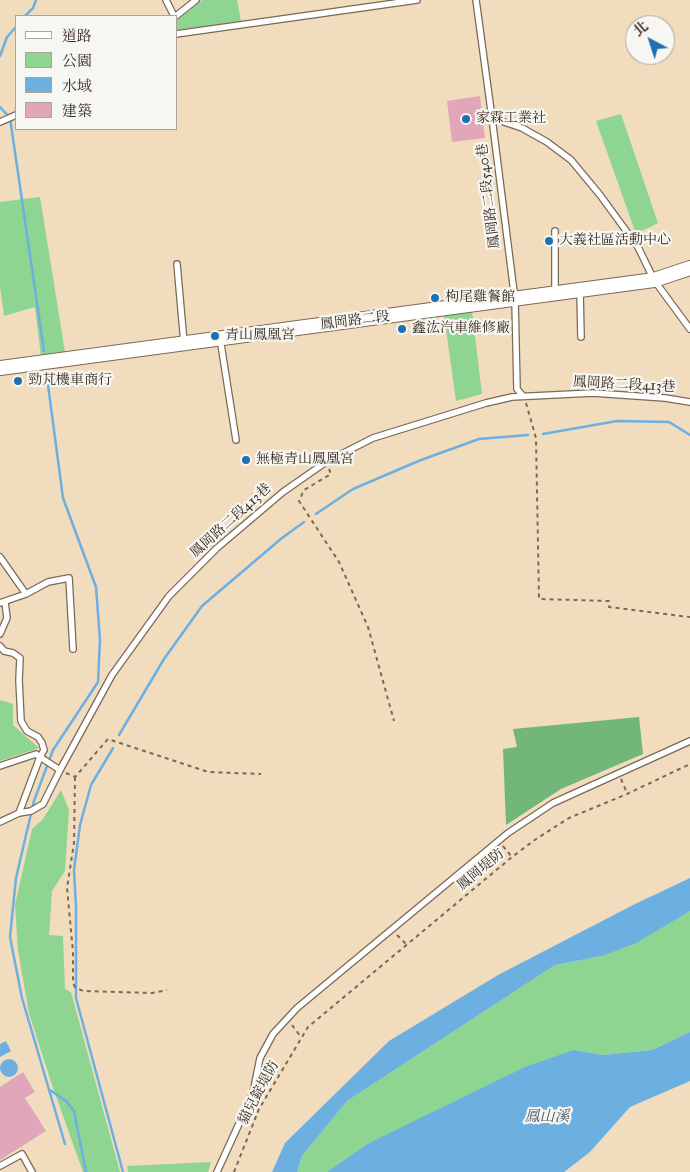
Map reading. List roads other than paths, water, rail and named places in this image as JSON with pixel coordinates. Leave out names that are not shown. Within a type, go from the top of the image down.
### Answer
[{"type":"street","name":"鳳岡路二段","points":[[0,368],[580,291],[654,280],[690,268]]},
{"type":"lane","points":[[166,0],[174,15]]},
{"type":"lane","points":[[176,15],[196,0]]},
{"type":"lane","points":[[178,34],[417,0]]},
{"type":"lane","name":"鳳岡路二段540巷","points":[[476,0],[515,300],[517,388],[523,396]]},
{"type":"lane","points":[[3,120],[15,116]]},
{"type":"lane","points":[[492,118],[522,128],[547,142],[570,160],[600,195],[638,246],[654,280],[690,329]]},
{"type":"lane","points":[[555,231],[555,294]]},
{"type":"lane","points":[[177,264],[184,343]]},
{"type":"lane","points":[[580,291],[581,337]]},
{"type":"lane","points":[[220,338],[236,440]]},
{"type":"lane","name":"鳳岡路二段413巷","points":[[0,822],[19,813],[31,811],[43,804],[112,675],[169,596],[217,548],[283,492],[326,462],[373,438],[486,403],[523,396],[593,393],[665,398],[690,402]]},
{"type":"lane","points":[[0,556],[26,594]]},
{"type":"lane","points":[[0,634],[7,618],[2,602],[26,594],[48,582],[69,578],[73,649]]},
{"type":"lane","points":[[0,646],[4,651],[20,658],[21,721],[27,731],[38,737],[44,750],[19,813]]},
{"type":"lane","points":[[217,1172],[253,1093],[260,1058],[273,1034],[297,1008],[498,841],[553,803],[690,741]]},
{"type":"lane","points":[[0,766],[36,754],[60,770]]},
{"type":"lane","points":[[0,1166],[22,1154],[32,1172]]},
{"type":"water","points":[[690,878],[690,911],[636,943],[602,956],[555,965],[347,1101],[302,1156],[297,1172],[272,1172],[285,1143],[389,1041],[498,975],[633,905]]},
{"type":"water","name":"鳳山溪","points":[[690,1032],[690,1081],[630,1107],[590,1152],[564,1172],[327,1172],[367,1144],[525,1067],[574,1050],[603,1055],[652,1050]]},
{"type":"water","points":[[6,1041],[11,1051],[0,1057],[0,1044]]},
{"type":"water","points":[[9,1059],[15,1062],[18,1068],[15,1074],[9,1077],[3,1074],[0,1068],[3,1062]]},
{"type":"waterway","points":[[26,15],[33,8],[36,0]]},
{"type":"waterway","points":[[0,56],[7,37],[15,28]]},
{"type":"waterway","points":[[0,107],[10,118],[44,351]]},
{"type":"waterway","points":[[46,370],[63,498],[96,587],[100,640],[98,682],[53,750],[34,801],[16,878],[10,937],[22,998],[65,1144]]},
{"type":"waterway","points":[[543,434],[617,421],[669,422],[690,435]]},
{"type":"waterway","points":[[316,514],[353,489],[421,460],[479,439],[528,435]]},
{"type":"waterway","points":[[119,735],[164,659],[202,606],[282,538],[304,522]]},
{"type":"waterway","points":[[113,748],[91,785],[80,825],[74,870],[76,998],[123,1172]]},
{"type":"waterway","points":[[50,1090],[66,1101],[74,1111],[86,1172]]},
{"type":"place","name":"家霖工業社","points":[[466,119]]},
{"type":"place","name":"大義社區活動中心","points":[[549,241]]},
{"type":"place","name":"枸尾雞餐館","points":[[435,298]]},
{"type":"place","name":"鑫汯汽車維修廠","points":[[402,329]]},
{"type":"place","name":"青山鳳凰宮","points":[[215,336]]},
{"type":"place","name":"勁芃機車商行","points":[[18,381]]},
{"type":"place","name":"無極青山鳳凰宮","points":[[246,460]]}]
